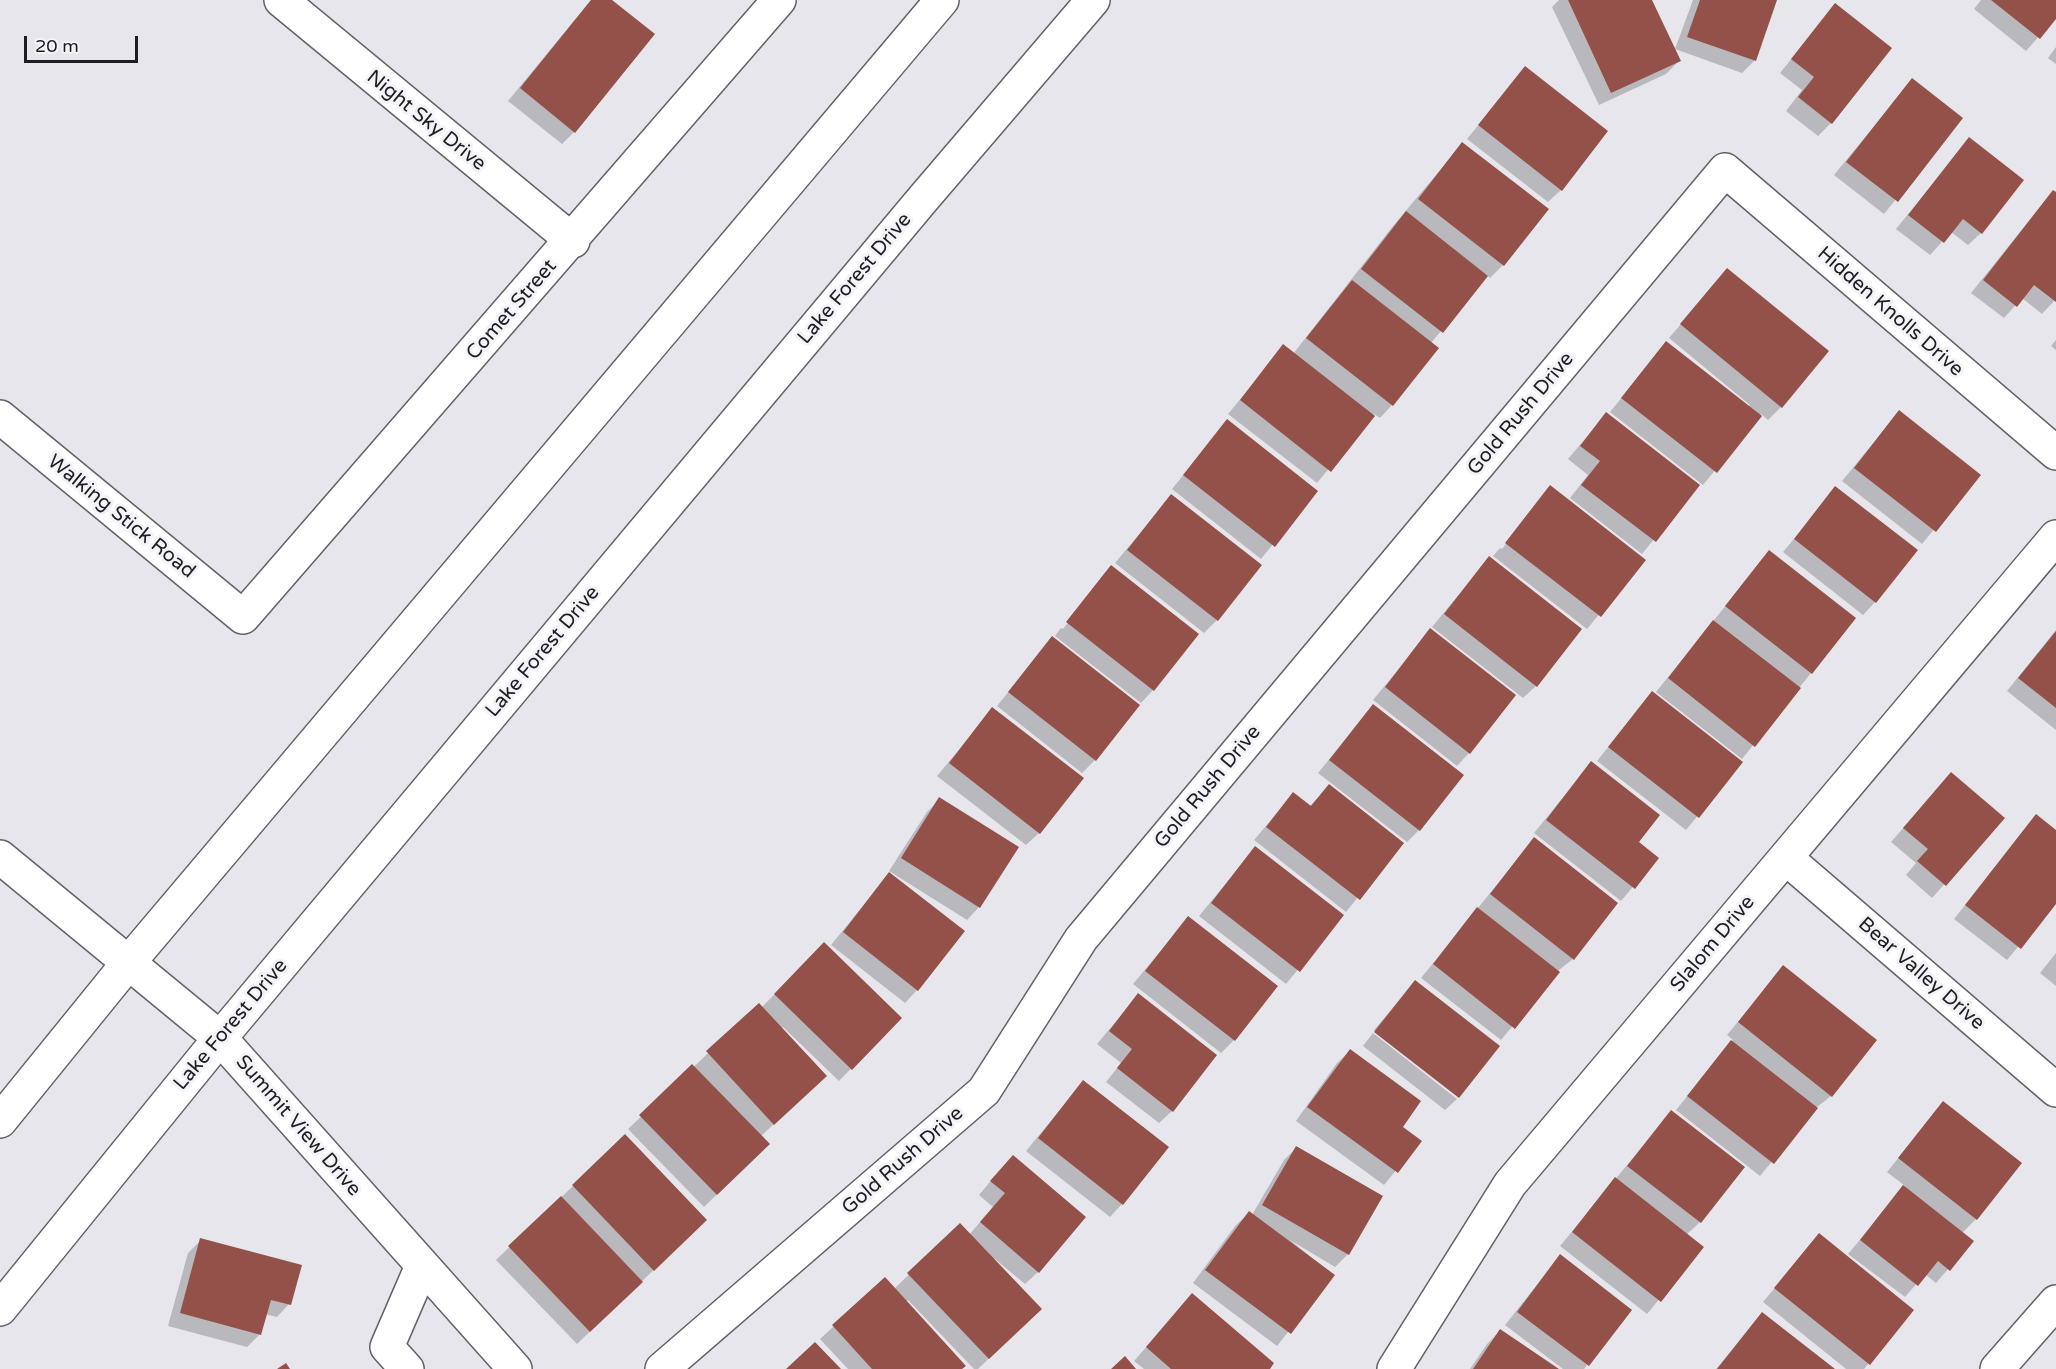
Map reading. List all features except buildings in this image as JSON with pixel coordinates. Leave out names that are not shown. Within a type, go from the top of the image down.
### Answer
[{"type":"street","name":"Night Sky Drive","points":[[281,0],[573,241]]},
{"type":"street","name":"Comet Street","points":[[243,617],[573,241],[779,0]]},
{"type":"street","points":[[0,1121],[129,962],[942,0]]},
{"type":"street","name":"Lake Forest Drive","points":[[0,1309],[219,1038],[922,200],[1093,0]]},
{"type":"street","name":"Hidden Knolls Drive","points":[[1725,170],[2056,453]]},
{"type":"street","name":"Gold Rush Drive","points":[[662,1369],[984,1091],[1081,939],[1725,170]]},
{"type":"street","name":"Walking Stick Road","points":[[0,417],[243,617]]},
{"type":"street","name":"Slalom Drive","points":[[1394,1369],[1510,1184],[2056,537]]},
{"type":"street","name":"Summit View Drive","points":[[0,857],[219,1038],[515,1369]]},
{"type":"street","name":"Bear Valley Drive","points":[[1786,858],[2056,1090]]},
{"type":"street","points":[[406,1369],[387,1347],[422,1266]]},
{"type":"street","points":[[1997,1369],[2056,1302]]}]
